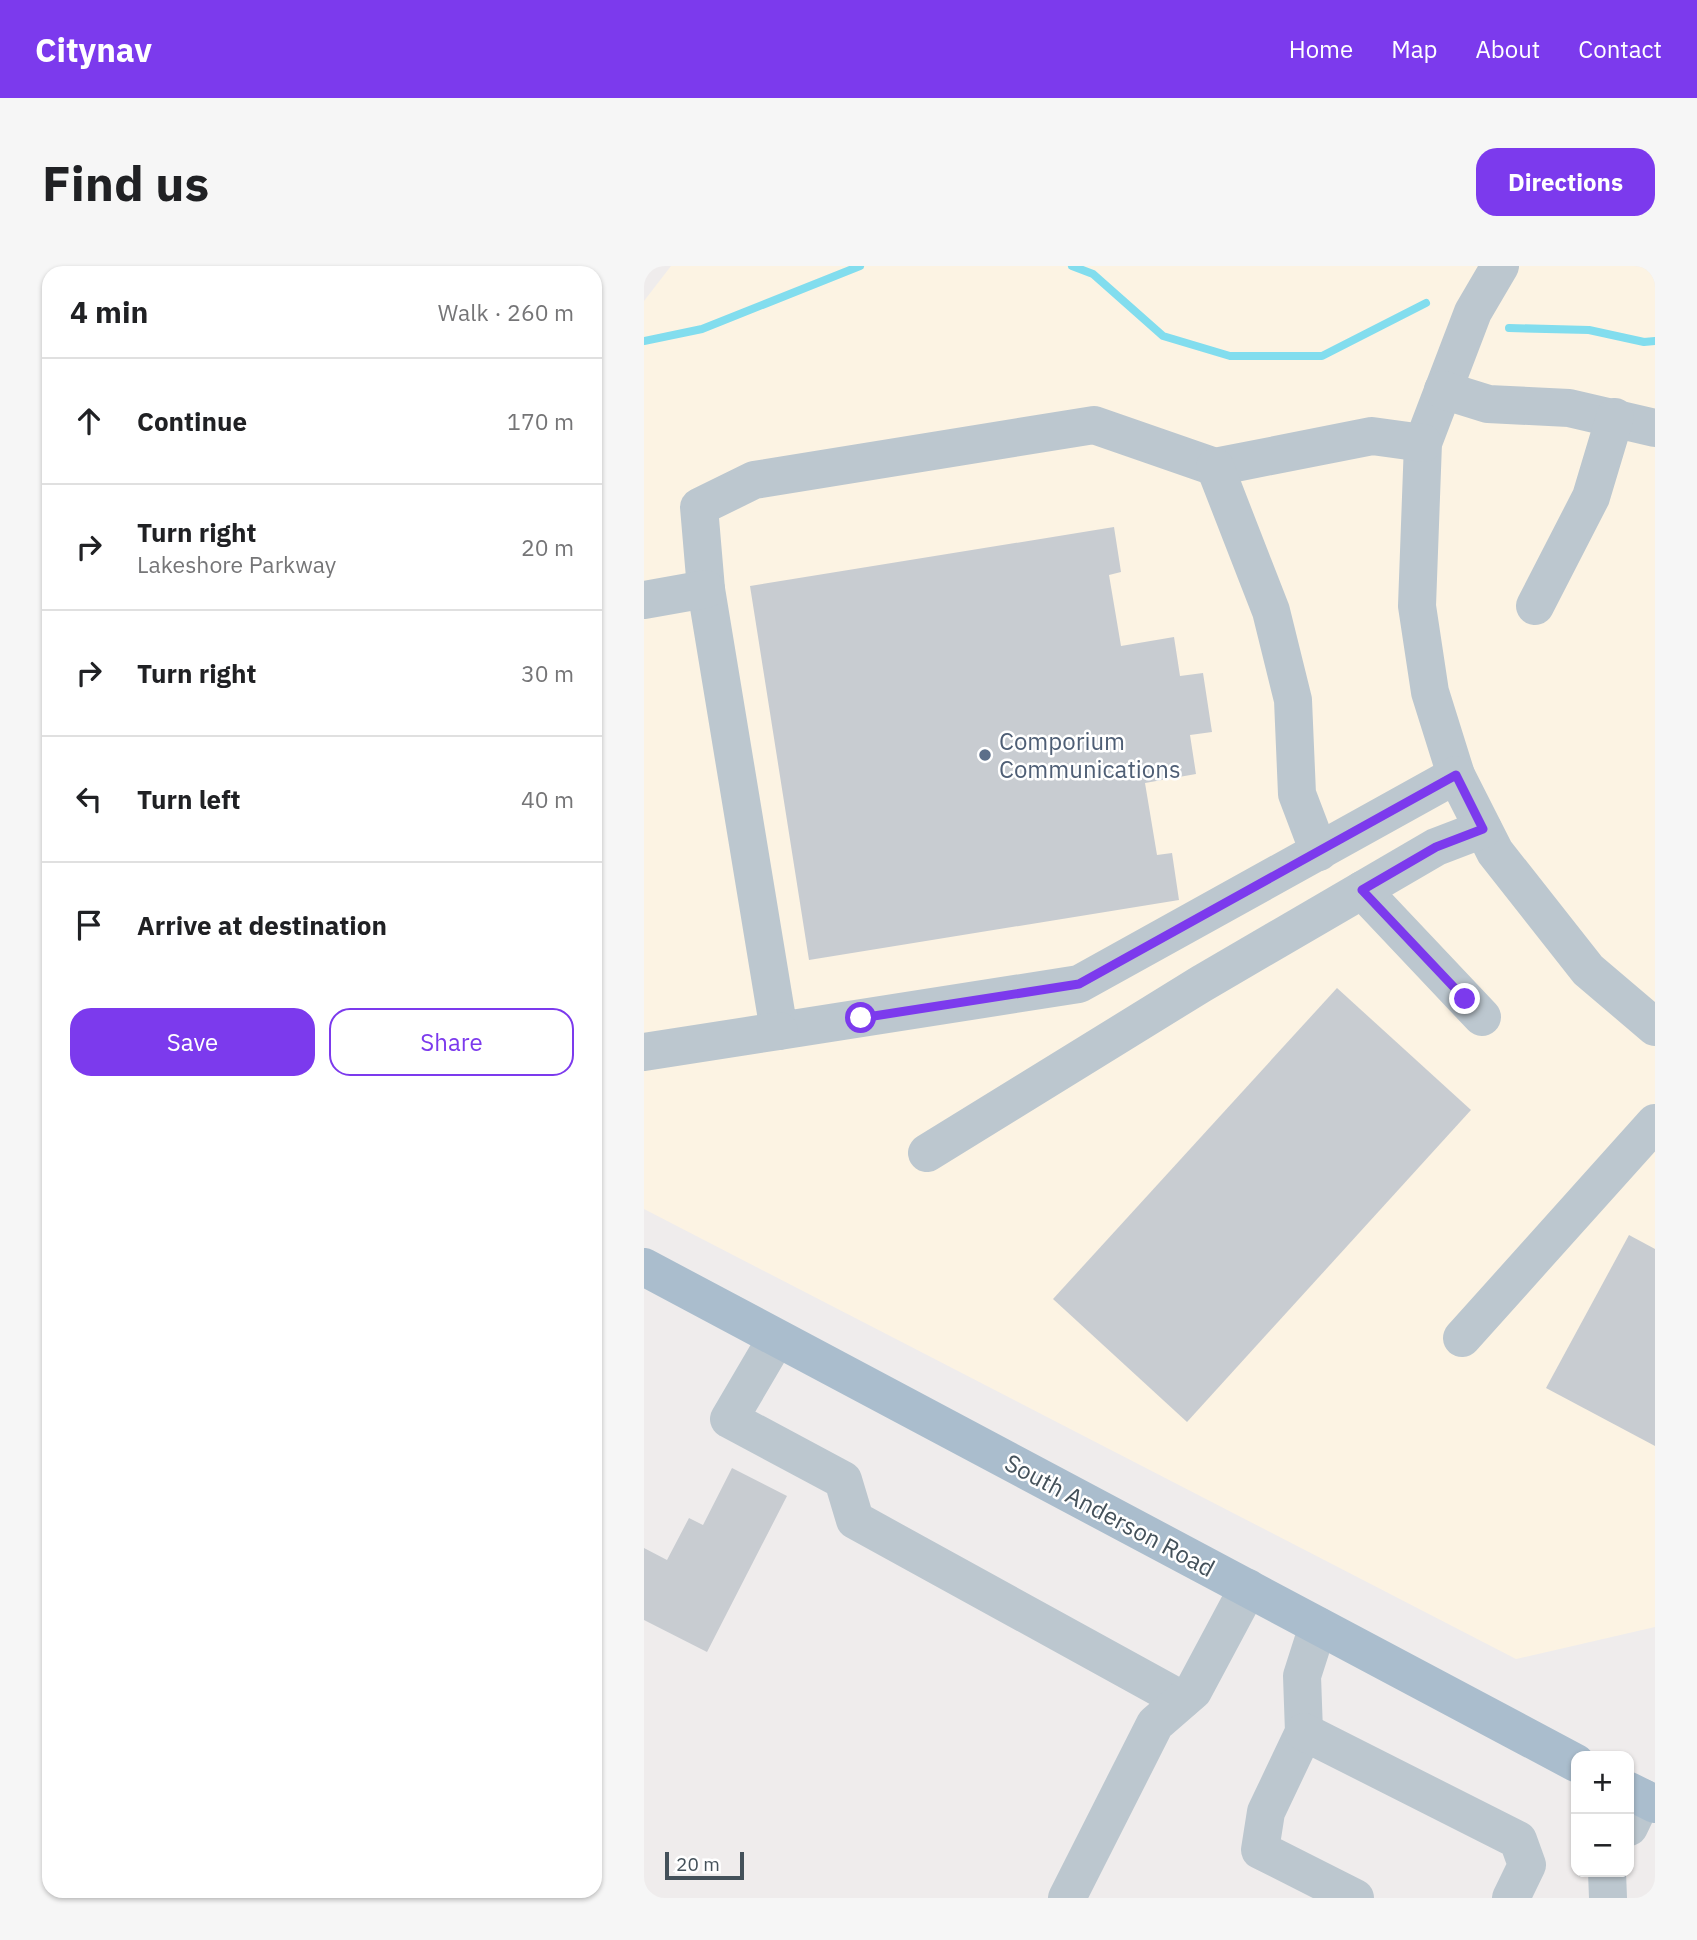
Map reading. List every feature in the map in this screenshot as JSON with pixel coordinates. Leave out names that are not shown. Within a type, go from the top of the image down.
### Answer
[{"type":"main road","name":"South Anderson Road","points":[[644,1267],[1571,1760]]},
{"type":"street","points":[[1500,266],[1473,312],[1423,443],[1417,606],[1430,692],[1456,775],[1495,852],[1588,971],[1655,1027]]},
{"type":"street","points":[[1443,390],[1489,404],[1569,408],[1655,428]]},
{"type":"street","points":[[1535,606],[1591,497],[1615,417]]},
{"type":"street","points":[[779,1031],[706,589],[699,507],[754,480],[1094,425],[1215,467],[1372,436],[1423,443]]},
{"type":"street","points":[[1215,467],[1271,611],[1293,700],[1297,794],[1319,852]]},
{"type":"street","points":[[644,600],[706,589]]},
{"type":"street","points":[[644,1052],[1079,984],[1456,775]]},
{"type":"street","points":[[927,1153],[1201,984],[1362,890],[1436,847],[1483,829]]},
{"type":"street","points":[[1362,890],[1482,1017]]},
{"type":"street","points":[[1462,1338],[1642,1162],[1655,1123]]},
{"type":"street","points":[[776,1339],[729,1419],[843,1480],[855,1520],[1182,1700]]},
{"type":"street","points":[[1068,1898],[1155,1724],[1193,1691],[1248,1588]]},
{"type":"street","points":[[1318,1626],[1302,1676],[1304,1732],[1266,1812],[1260,1850],[1354,1898]]},
{"type":"street","points":[[1304,1732],[1518,1840],[1527,1865],[1511,1898]]},
{"type":"street","points":[[1607,1877],[1608,1898]]},
{"type":"shaded area","points":[[671,266],[1655,266],[1655,1627],[1516,1659],[644,1209],[644,301]]},
{"type":"building","name":"Comporium Communications","points":[[1114,527],[1121,572],[1109,575],[1121,646],[1174,637],[1180,676],[1203,673],[1212,732],[1190,735],[1196,774],[1145,783],[1157,855],[1172,853],[1179,900],[809,960],[750,586]]},
{"type":"building","points":[[1337,988],[1471,1110],[1187,1422],[1053,1299]]},
{"type":"building","points":[[1629,1235],[1655,1249],[1655,1446],[1546,1388]]},
{"type":"building","points":[[732,1468],[787,1496],[707,1652],[644,1620],[644,1548],[667,1560],[689,1518],[703,1525]]},
{"type":"waterway","points":[[644,341],[702,329],[860,266]]},
{"type":"waterway","points":[[1072,266],[1093,274],[1163,336],[1230,356],[1322,356],[1426,303]]},
{"type":"waterway","points":[[1509,328],[1589,330],[1644,342],[1655,341]]},
{"type":"place","name":"Comporium Communications","points":[[985,755]]},
{"type":"route","points":[[861,1018],[1079,984],[1456,775],[1483,829],[1436,847],[1362,890],[1465,999]]}]
